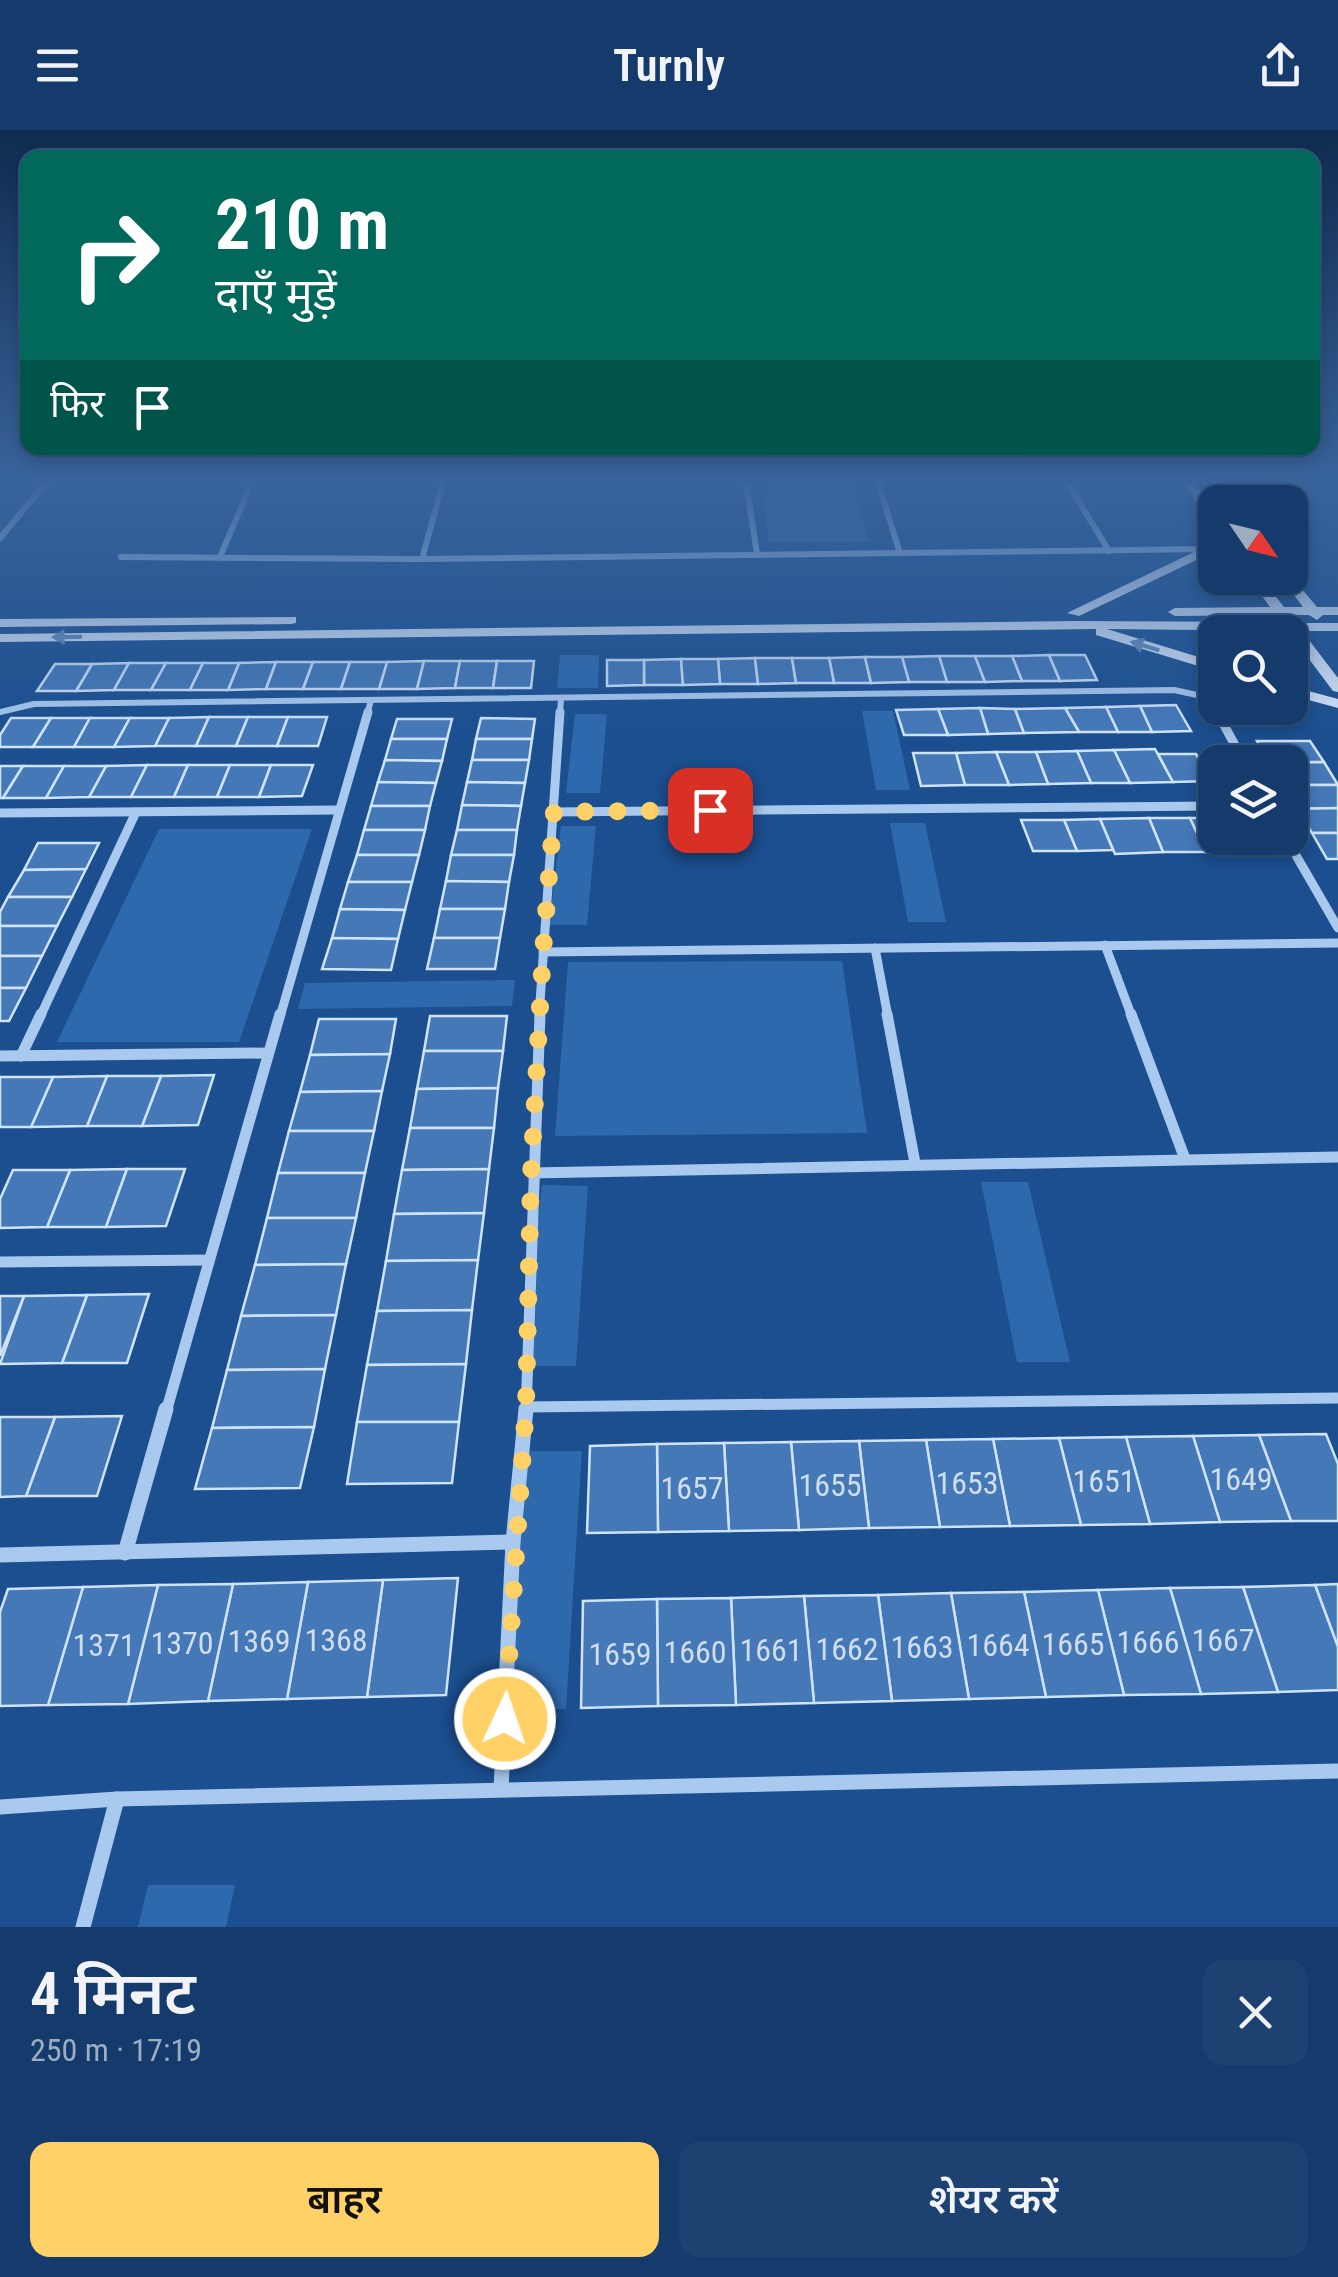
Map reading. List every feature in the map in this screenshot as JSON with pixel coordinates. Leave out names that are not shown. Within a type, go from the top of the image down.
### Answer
[{"type":"main road","points":[[1075,619],[1178,566]]},
{"type":"main road","points":[[1268,595],[1282,615]]},
{"type":"main road","points":[[1301,595],[1332,627],[1338,640]]},
{"type":"main road","points":[[0,638],[1075,619],[1338,610]]},
{"type":"main road","points":[[1075,619],[1198,661]]},
{"type":"main road","points":[[0,623],[1075,619],[1198,624]]},
{"type":"main road","points":[[1308,651],[1338,688]]},
{"type":"main road","points":[[1308,695],[1338,704]]},
{"type":"street","points":[[0,712],[34,704],[1174,690],[1198,695]]},
{"type":"street","points":[[501,1789],[514,1542],[526,1406],[531,1174],[543,952],[561,698]]},
{"type":"street","points":[[124,1553],[371,700]]},
{"type":"street","points":[[554,812],[1198,806]]},
{"type":"street","points":[[0,814],[337,810]]},
{"type":"street","points":[[21,1056],[136,812]]},
{"type":"street","points":[[1296,855],[1338,928]]},
{"type":"street","points":[[543,952],[1338,943]]},
{"type":"street","points":[[1105,946],[1186,1159]]},
{"type":"street","points":[[874,948],[915,1162]]},
{"type":"street","points":[[0,1056],[268,1054]]},
{"type":"street","points":[[531,1174],[915,1162],[1338,1157]]},
{"type":"street","points":[[0,1262],[209,1260]]},
{"type":"street","points":[[526,1406],[1338,1398]]},
{"type":"street","points":[[0,1555],[514,1542]]},
{"type":"street","points":[[0,1807],[117,1798],[1338,1771]]},
{"type":"street","points":[[83,1927],[117,1798]]},
{"type":"shaded area","points":[[560,655],[599,655],[598,688],[557,688]]},
{"type":"shaded area","points":[[862,711],[893,711],[910,790],[876,790]]},
{"type":"shaded area","points":[[575,714],[607,714],[600,793],[566,793]]},
{"type":"shaded area","points":[[890,823],[925,823],[946,922],[908,922]]},
{"type":"shaded area","points":[[561,826],[596,826],[587,925],[549,925]]},
{"type":"shaded area","points":[[159,829],[312,829],[239,1042],[57,1042]]},
{"type":"shaded area","points":[[842,961],[867,1133],[555,1136],[568,962]]},
{"type":"shaded area","points":[[515,980],[512,1006],[298,1009],[305,983]]},
{"type":"shaded area","points":[[981,1182],[1028,1182],[1070,1362],[1017,1362]]},
{"type":"shaded area","points":[[542,1185],[588,1186],[576,1366],[523,1366]]},
{"type":"shaded area","points":[[527,1451],[582,1451],[566,1709],[503,1709]]},
{"type":"shaded area","points":[[148,1885],[235,1885],[226,1927],[138,1927]]},
{"type":"building","points":[[1049,655],[1060,681],[1022,681],[1012,656]]},
{"type":"building","points":[[1049,655],[1085,655],[1097,680],[1060,681]]},
{"type":"building","points":[[939,656],[975,656],[985,682],[947,682]]},
{"type":"building","points":[[939,656],[947,682],[909,682],[902,657]]},
{"type":"building","points":[[975,656],[1012,656],[1022,681],[985,682]]},
{"type":"building","points":[[865,657],[871,683],[834,683],[829,658]]},
{"type":"building","points":[[865,657],[902,657],[909,682],[871,683]]},
{"type":"building","points":[[755,658],[758,684],[720,684],[718,659]]},
{"type":"building","points":[[755,658],[792,658],[796,683],[758,684]]},
{"type":"building","points":[[792,658],[829,658],[834,683],[796,683]]},
{"type":"building","points":[[681,659],[683,685],[644,685],[644,660]]},
{"type":"building","points":[[681,659],[718,659],[720,684],[683,685]]},
{"type":"building","points":[[607,660],[644,660],[644,685],[607,686]]},
{"type":"building","points":[[424,661],[417,689],[379,689],[387,662]]},
{"type":"building","points":[[424,661],[460,661],[455,688],[417,689]]},
{"type":"building","points":[[460,661],[497,661],[493,688],[455,688]]},
{"type":"building","points":[[497,661],[534,661],[531,688],[493,688]]},
{"type":"building","points":[[276,662],[266,689],[228,690],[239,663]]},
{"type":"building","points":[[276,662],[313,662],[303,689],[266,689]]},
{"type":"building","points":[[313,662],[350,662],[341,689],[303,689]]},
{"type":"building","points":[[350,662],[387,662],[379,689],[341,689]]},
{"type":"building","points":[[129,663],[114,690],[76,691],[92,664]]},
{"type":"building","points":[[129,663],[166,663],[151,690],[114,690]]},
{"type":"building","points":[[166,663],[203,663],[190,690],[151,690]]},
{"type":"building","points":[[203,663],[239,663],[228,690],[190,690]]},
{"type":"building","points":[[55,664],[92,664],[76,691],[37,691]]},
{"type":"building","points":[[1176,705],[1191,731],[1152,732],[1140,706]]},
{"type":"building","points":[[1140,706],[1152,732],[1118,732],[1106,707]]},
{"type":"building","points":[[1106,707],[1118,732],[1079,732],[1065,708]]},
{"type":"building","points":[[980,708],[1015,709],[1024,733],[988,734]]},
{"type":"building","points":[[980,708],[988,734],[948,735],[938,709]]},
{"type":"building","points":[[1065,708],[1079,732],[1024,733],[1015,709]]},
{"type":"building","points":[[938,709],[948,735],[904,735],[896,710]]},
{"type":"building","points":[[209,717],[196,746],[155,746],[169,718]]},
{"type":"building","points":[[209,717],[248,717],[236,746],[196,746]]},
{"type":"building","points":[[248,717],[288,717],[277,746],[236,746]]},
{"type":"building","points":[[288,717],[327,717],[318,746],[277,746]]},
{"type":"building","points":[[11,718],[51,718],[33,747],[0,747],[0,735]]},
{"type":"building","points":[[51,718],[90,718],[74,747],[33,747]]},
{"type":"building","points":[[90,718],[130,718],[114,747],[74,747]]},
{"type":"building","points":[[130,718],[169,718],[155,746],[114,747]]},
{"type":"building","points":[[481,718],[535,719],[532,739],[476,739]]},
{"type":"building","points":[[397,719],[452,719],[447,739],[391,739]]},
{"type":"building","points":[[391,739],[447,739],[442,761],[385,760]]},
{"type":"building","points":[[476,739],[532,739],[529,760],[472,760]]},
{"type":"building","points":[[1257,741],[1310,741],[1324,762],[1308,762],[1308,745],[1259,745]]},
{"type":"building","points":[[1155,749],[1173,782],[1130,783],[1114,750]]},
{"type":"building","points":[[1114,750],[1130,783],[1091,783],[1077,751]]},
{"type":"building","points":[[1077,751],[1091,783],[1048,784],[1036,752]]},
{"type":"building","points":[[996,752],[1036,752],[1048,784],[1009,785]]},
{"type":"building","points":[[996,752],[1009,785],[965,785],[956,753]]},
{"type":"building","points":[[913,753],[956,753],[965,785],[921,786]]},
{"type":"building","points":[[1158,754],[1196,754],[1198,781],[1173,782]]},
{"type":"building","points":[[385,760],[442,761],[436,783],[378,782]]},
{"type":"building","points":[[472,760],[529,760],[525,783],[467,782]]},
{"type":"building","points":[[1308,762],[1324,762],[1338,785],[1308,785]]},
{"type":"building","points":[[147,765],[131,797],[89,797],[106,766]]},
{"type":"building","points":[[147,765],[188,765],[174,797],[131,797]]},
{"type":"building","points":[[188,765],[230,765],[217,797],[174,797]]},
{"type":"building","points":[[230,765],[271,765],[259,797],[217,797]]},
{"type":"building","points":[[271,765],[313,765],[302,796],[259,797]]},
{"type":"building","points":[[0,766],[23,766],[3,798],[0,798]]},
{"type":"building","points":[[23,766],[64,766],[46,798],[3,798]]},
{"type":"building","points":[[64,766],[106,766],[89,797],[46,798]]},
{"type":"building","points":[[378,782],[436,783],[430,806],[371,806]]},
{"type":"building","points":[[467,782],[525,783],[521,806],[462,805]]},
{"type":"building","points":[[1308,785],[1338,785],[1338,808],[1308,809]]},
{"type":"building","points":[[462,805],[521,806],[517,830],[457,830]]},
{"type":"building","points":[[371,806],[430,806],[425,830],[364,830]]},
{"type":"building","points":[[1338,808],[1338,833],[1312,833],[1308,809]]},
{"type":"building","points":[[1149,818],[1190,818],[1198,835],[1198,852],[1163,852]]},
{"type":"building","points":[[1149,818],[1163,852],[1115,854],[1100,819]]},
{"type":"building","points":[[1190,818],[1198,818],[1198,835]]},
{"type":"building","points":[[1100,819],[1113,850],[1077,851],[1064,820]]},
{"type":"building","points":[[1021,820],[1064,820],[1077,851],[1033,851]]},
{"type":"building","points":[[364,830],[425,830],[419,855],[357,855]]},
{"type":"building","points":[[457,830],[517,830],[514,855],[451,855]]},
{"type":"building","points":[[1312,833],[1338,833],[1338,859],[1327,859]]},
{"type":"building","points":[[38,843],[99,843],[86,869],[24,870]]},
{"type":"building","points":[[357,855],[419,855],[412,882],[348,882]]},
{"type":"building","points":[[451,855],[514,855],[509,882],[446,881]]},
{"type":"building","points":[[86,869],[72,897],[8,897],[24,870]]},
{"type":"building","points":[[446,881],[509,882],[505,909],[440,909]]},
{"type":"building","points":[[348,882],[412,882],[405,910],[340,909]]},
{"type":"building","points":[[8,897],[72,897],[57,926],[0,926],[0,912]]},
{"type":"building","points":[[340,909],[405,910],[398,939],[332,938]]},
{"type":"building","points":[[440,909],[505,909],[500,938],[434,938]]},
{"type":"building","points":[[0,926],[57,926],[42,956],[0,956]]},
{"type":"building","points":[[332,938],[398,939],[391,970],[322,969]]},
{"type":"building","points":[[434,938],[500,938],[495,969],[427,969]]},
{"type":"building","points":[[0,956],[42,956],[26,988],[0,988]]},
{"type":"building","points":[[0,988],[26,988],[9,1021],[0,1021]]},
{"type":"building","points":[[430,1016],[507,1016],[503,1051],[424,1051]]},
{"type":"building","points":[[319,1019],[396,1019],[390,1054],[310,1055]]},
{"type":"building","points":[[424,1051],[503,1051],[498,1088],[417,1089]]},
{"type":"building","points":[[390,1054],[382,1091],[300,1092],[310,1055]]},
{"type":"building","points":[[214,1075],[198,1125],[142,1126],[161,1076]]},
{"type":"building","points":[[107,1076],[161,1076],[142,1126],[87,1126]]},
{"type":"building","points":[[107,1076],[87,1126],[31,1127],[53,1077]]},
{"type":"building","points":[[0,1077],[53,1077],[31,1127],[0,1127]]},
{"type":"building","points":[[498,1088],[494,1128],[410,1128],[417,1089]]},
{"type":"building","points":[[382,1091],[374,1131],[289,1131],[300,1092]]},
{"type":"building","points":[[410,1128],[494,1128],[489,1169],[402,1170]]},
{"type":"building","points":[[289,1131],[374,1131],[365,1173],[278,1173]]},
{"type":"building","points":[[127,1169],[106,1227],[47,1227],[70,1170]]},
{"type":"building","points":[[127,1169],[185,1169],[166,1226],[106,1227]]},
{"type":"building","points":[[489,1169],[484,1213],[394,1214],[402,1170]]},
{"type":"building","points":[[13,1170],[70,1170],[47,1227],[0,1228],[0,1199]]},
{"type":"building","points":[[278,1173],[365,1173],[356,1218],[267,1218]]},
{"type":"building","points":[[484,1213],[478,1260],[386,1261],[394,1214]]},
{"type":"building","points":[[267,1218],[356,1218],[346,1264],[255,1265]]},
{"type":"building","points":[[478,1260],[472,1310],[377,1311],[386,1261]]},
{"type":"building","points":[[346,1264],[336,1315],[241,1316],[255,1265]]},
{"type":"building","points":[[149,1294],[127,1363],[62,1363],[87,1295]]},
{"type":"building","points":[[87,1295],[62,1363],[0,1364],[24,1296]]},
{"type":"building","points":[[0,1296],[24,1296],[0,1356]]},
{"type":"building","points":[[472,1310],[466,1364],[367,1365],[377,1311]]},
{"type":"building","points":[[336,1315],[325,1369],[227,1370],[241,1316]]},
{"type":"building","points":[[466,1364],[459,1422],[357,1422],[367,1365]]},
{"type":"building","points":[[325,1369],[314,1427],[212,1428],[227,1370]]},
{"type":"building","points":[[122,1416],[97,1496],[26,1496],[55,1417]]},
{"type":"building","points":[[0,1417],[55,1417],[26,1496],[0,1497]]},
{"type":"building","points":[[357,1422],[459,1422],[452,1483],[347,1484]]},
{"type":"building","points":[[314,1427],[300,1488],[195,1489],[212,1428]]},
{"type":"building","points":[[1326,1434],[1338,1464],[1338,1521],[1291,1521],[1259,1435]]},
{"type":"building","points":[[1259,1435],[1291,1521],[1220,1522],[1193,1436]]},
{"type":"building","points":[[1193,1436],[1220,1522],[1150,1524],[1126,1437]]},
{"type":"building","points":[[1126,1437],[1150,1524],[1081,1525],[1059,1438]]},
{"type":"building","points":[[1059,1438],[1081,1525],[1010,1526],[993,1439]]},
{"type":"building","points":[[993,1439],[1010,1526],[940,1527],[926,1440]]},
{"type":"building","points":[[926,1440],[940,1527],[869,1528],[859,1441]]},
{"type":"building","points":[[859,1441],[869,1528],[799,1530],[791,1442]]},
{"type":"building","points":[[791,1442],[799,1530],[729,1531],[724,1443]]},
{"type":"building","points":[[724,1443],[729,1531],[658,1532],[657,1444]]},
{"type":"building","points":[[657,1444],[658,1532],[587,1533],[590,1446]]},
{"type":"building","points":[[458,1578],[446,1695],[367,1697],[383,1580]]},
{"type":"building","points":[[383,1580],[367,1697],[287,1699],[308,1582]]},
{"type":"building","points":[[308,1582],[287,1699],[208,1701],[233,1584]]},
{"type":"building","points":[[233,1584],[208,1701],[128,1704],[158,1585]]},
{"type":"building","points":[[1338,1584],[1338,1647],[1315,1585]]},
{"type":"building","points":[[158,1585],[128,1704],[48,1705],[83,1587]]},
{"type":"building","points":[[1315,1585],[1338,1647],[1338,1690],[1278,1692],[1243,1587]]},
{"type":"building","points":[[83,1587],[48,1705],[0,1706],[0,1612],[8,1589]]},
{"type":"building","points":[[1243,1587],[1278,1692],[1201,1694],[1170,1588]]},
{"type":"building","points":[[1170,1588],[1201,1694],[1124,1695],[1098,1590]]},
{"type":"building","points":[[1098,1590],[1124,1695],[1046,1697],[1024,1592]]},
{"type":"building","points":[[1024,1592],[1046,1697],[969,1699],[951,1593]]},
{"type":"building","points":[[951,1593],[969,1699],[892,1701],[878,1595]]},
{"type":"building","points":[[878,1595],[892,1701],[814,1703],[804,1596]]},
{"type":"building","points":[[804,1596],[814,1703],[736,1705],[731,1598]]},
{"type":"building","points":[[731,1598],[736,1705],[658,1706],[657,1599]]},
{"type":"building","points":[[657,1599],[658,1706],[581,1708],[583,1601]]},
{"type":"route","points":[[505,1719],[526,1406],[531,1174],[554,812],[710,810]]}]
